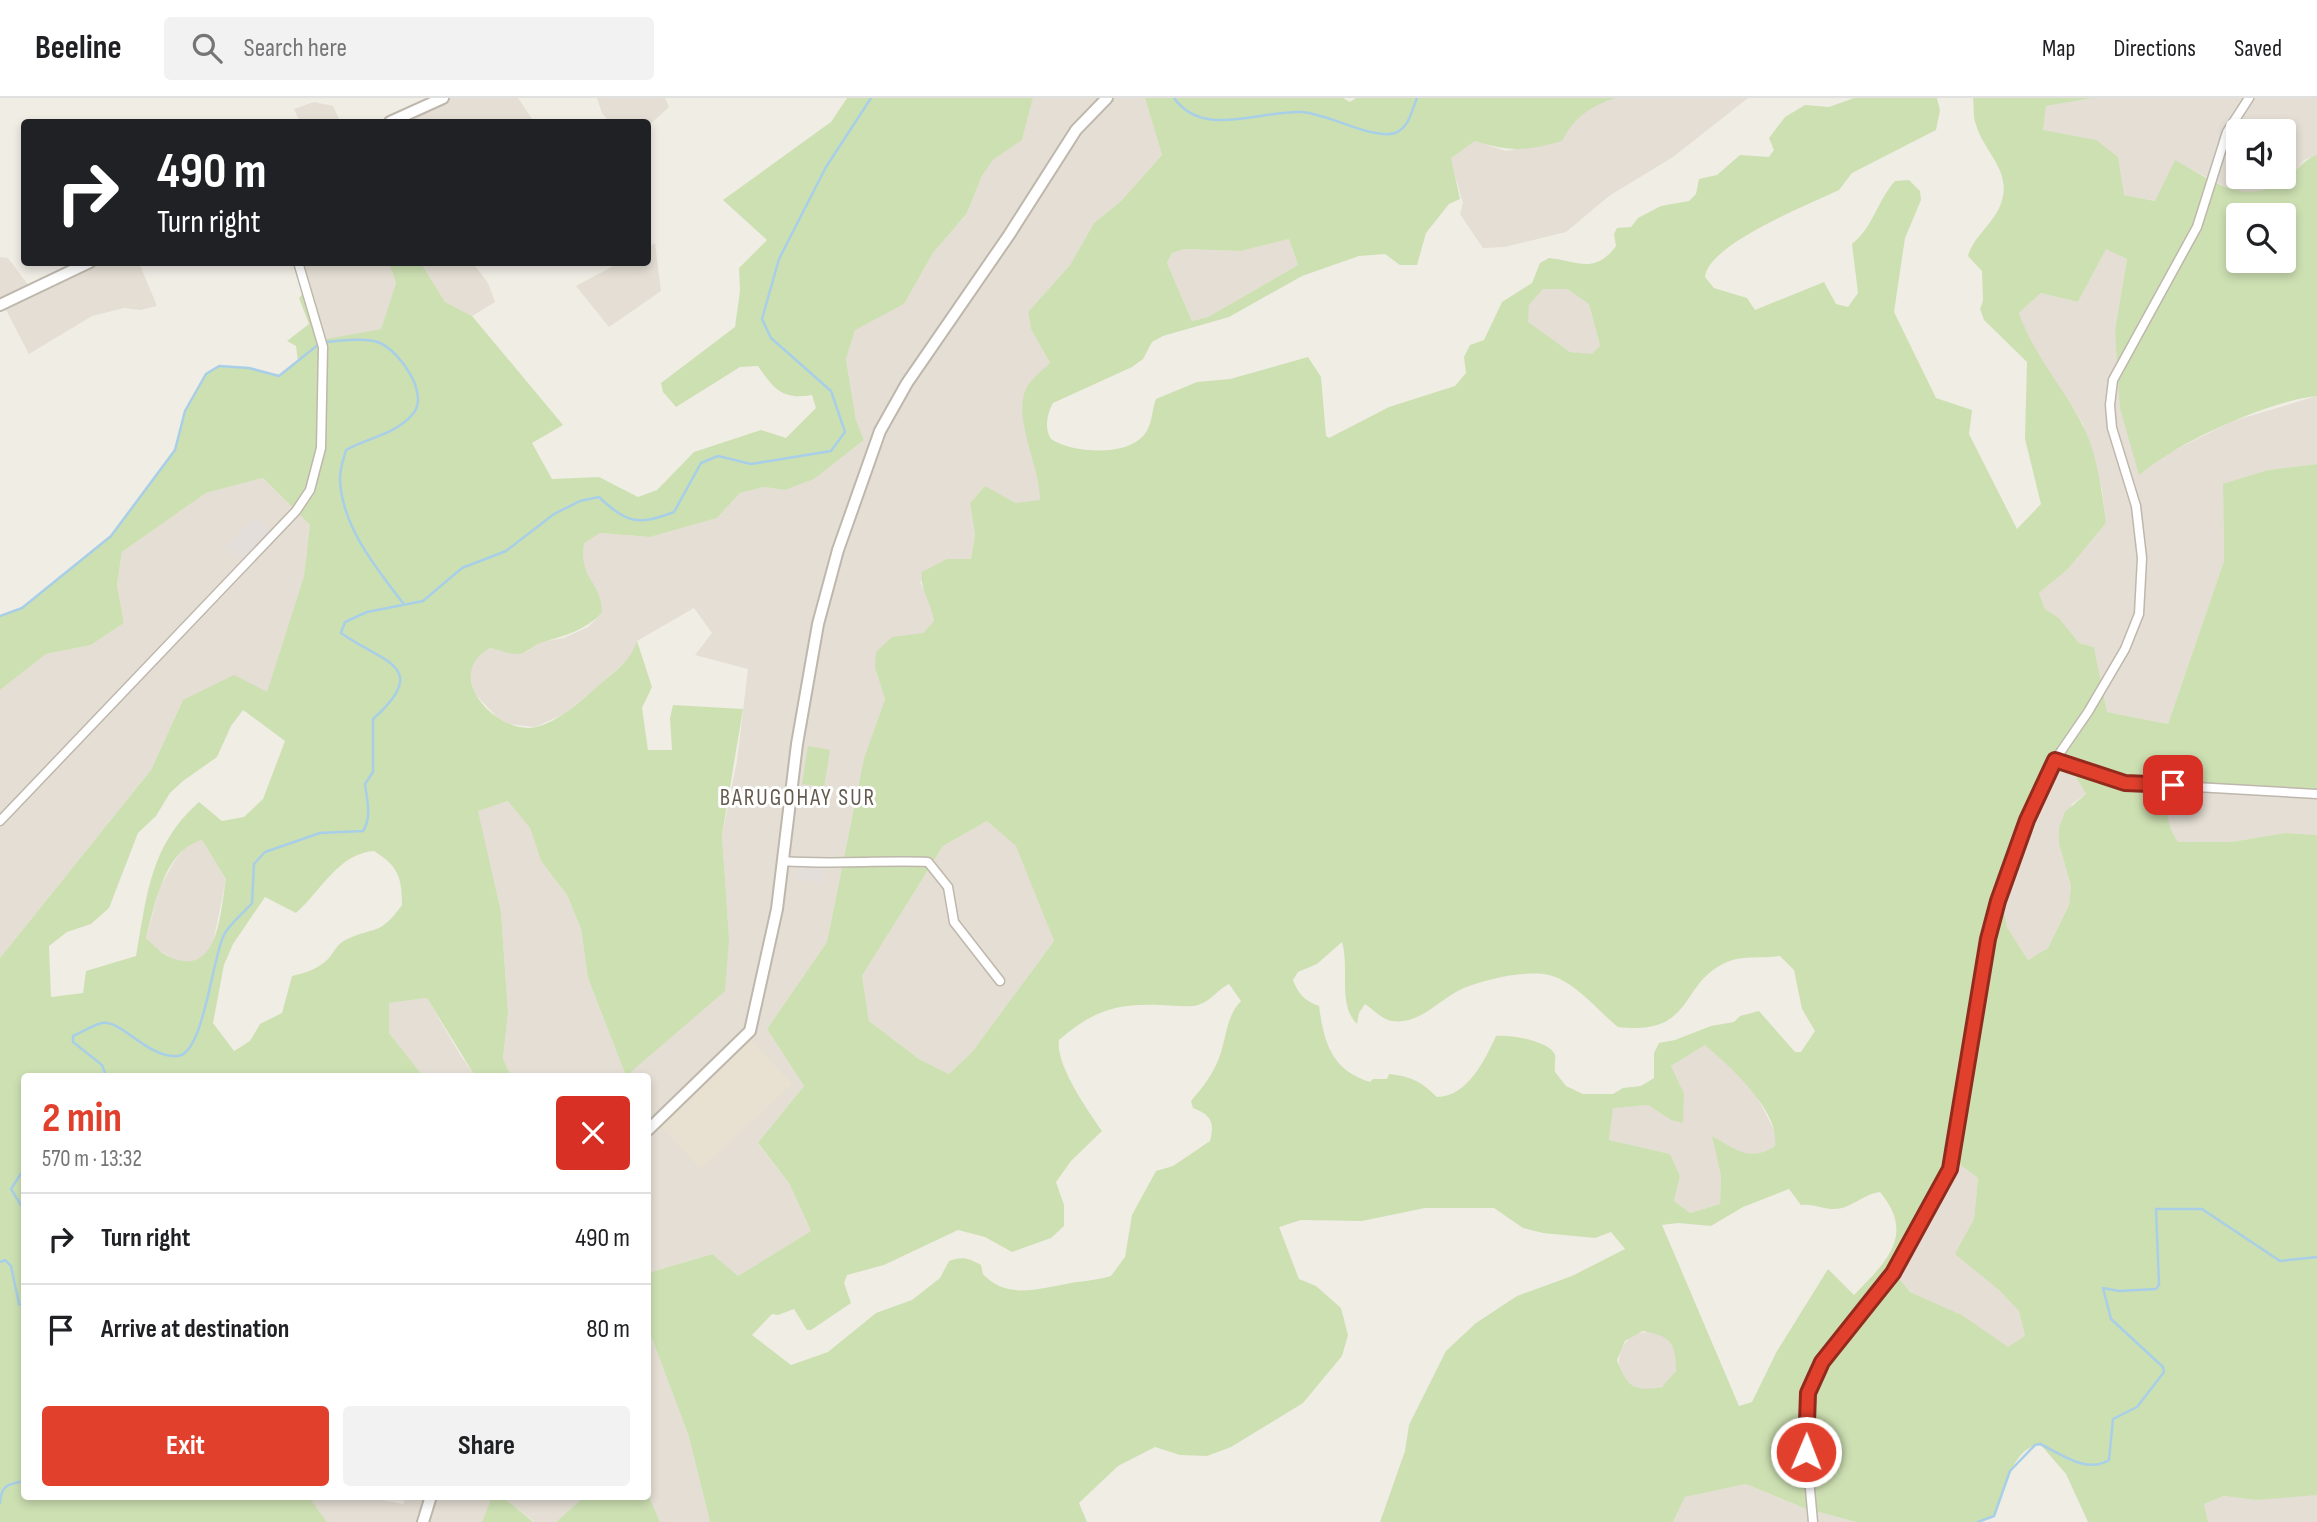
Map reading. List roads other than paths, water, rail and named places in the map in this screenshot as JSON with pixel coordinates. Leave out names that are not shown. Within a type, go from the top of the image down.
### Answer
[{"type":"street","points":[[397,119],[443,98]]},
{"type":"street","points":[[651,1127],[750,1031],[777,909],[797,744],[818,624],[838,550],[880,431],[907,383],[1023,214],[1076,130],[1107,98]]},
{"type":"street","points":[[1813,1522],[1805,1434],[1808,1393],[1822,1362],[1893,1273],[1950,1169],[1988,939],[1998,901],[2023,830],[2055,760],[2088,712],[2125,649],[2139,614],[2141,558],[2136,506],[2112,428],[2110,405],[2113,380],[2197,227],[2227,132],[2249,98]]},
{"type":"street","points":[[0,305],[82,266]]},
{"type":"street","points":[[0,821],[296,511],[310,490],[321,448],[323,347],[299,266]]},
{"type":"street","points":[[2055,760],[2125,783],[2317,794]]},
{"type":"street","points":[[783,860],[844,864],[874,859],[928,862],[948,887],[954,922],[1000,981]]},
{"type":"street","points":[[423,1522],[430,1500]]},
{"type":"waterway","points":[[105,1073],[102,1065],[73,1042],[73,1036],[102,1023],[118,1027],[156,1052],[178,1056],[187,1051],[201,1022],[224,935],[252,903],[254,864],[265,852],[320,833],[363,831],[366,826],[368,802],[365,784],[373,772],[373,719],[399,687],[400,676],[385,659],[341,633],[345,622],[367,612],[423,601],[462,568],[506,551],[554,514],[580,501],[599,497],[625,517],[633,520],[651,519],[674,512],[701,463],[718,456],[751,464],[831,451],[845,432],[831,391],[771,338],[762,319],[779,259],[826,167],[871,98]]},
{"type":"waterway","points":[[1174,98],[1186,110],[1200,117],[1216,120],[1301,112],[1385,134],[1395,133],[1404,127],[1417,98]]},
{"type":"waterway","points":[[325,342],[360,340],[380,343],[404,364],[415,386],[417,407],[412,415],[397,427],[346,450],[340,474],[346,512],[353,528],[371,560],[403,603]]},
{"type":"waterway","points":[[0,616],[22,608],[111,536],[175,450],[185,411],[206,374],[219,366],[249,368],[279,376],[319,344]]},
{"type":"waterway","points":[[21,1174],[11,1189],[21,1205]]},
{"type":"waterway","points":[[1978,1522],[1994,1516],[2010,1471],[2035,1445],[2040,1444],[2083,1464],[2101,1464],[2109,1460],[2113,1419],[2137,1407],[2164,1372],[2163,1367],[2111,1319],[2103,1288],[2119,1291],[2156,1289],[2159,1285],[2156,1209],[2202,1209],[2280,1261],[2317,1257]]},
{"type":"waterway","points":[[0,1262],[5,1260],[11,1266],[21,1304]]},
{"type":"waterway","points":[[0,1503],[6,1486],[21,1482]]},
{"type":"district","name":"BARUGOHAY SUR","points":[[798,797]]}]
